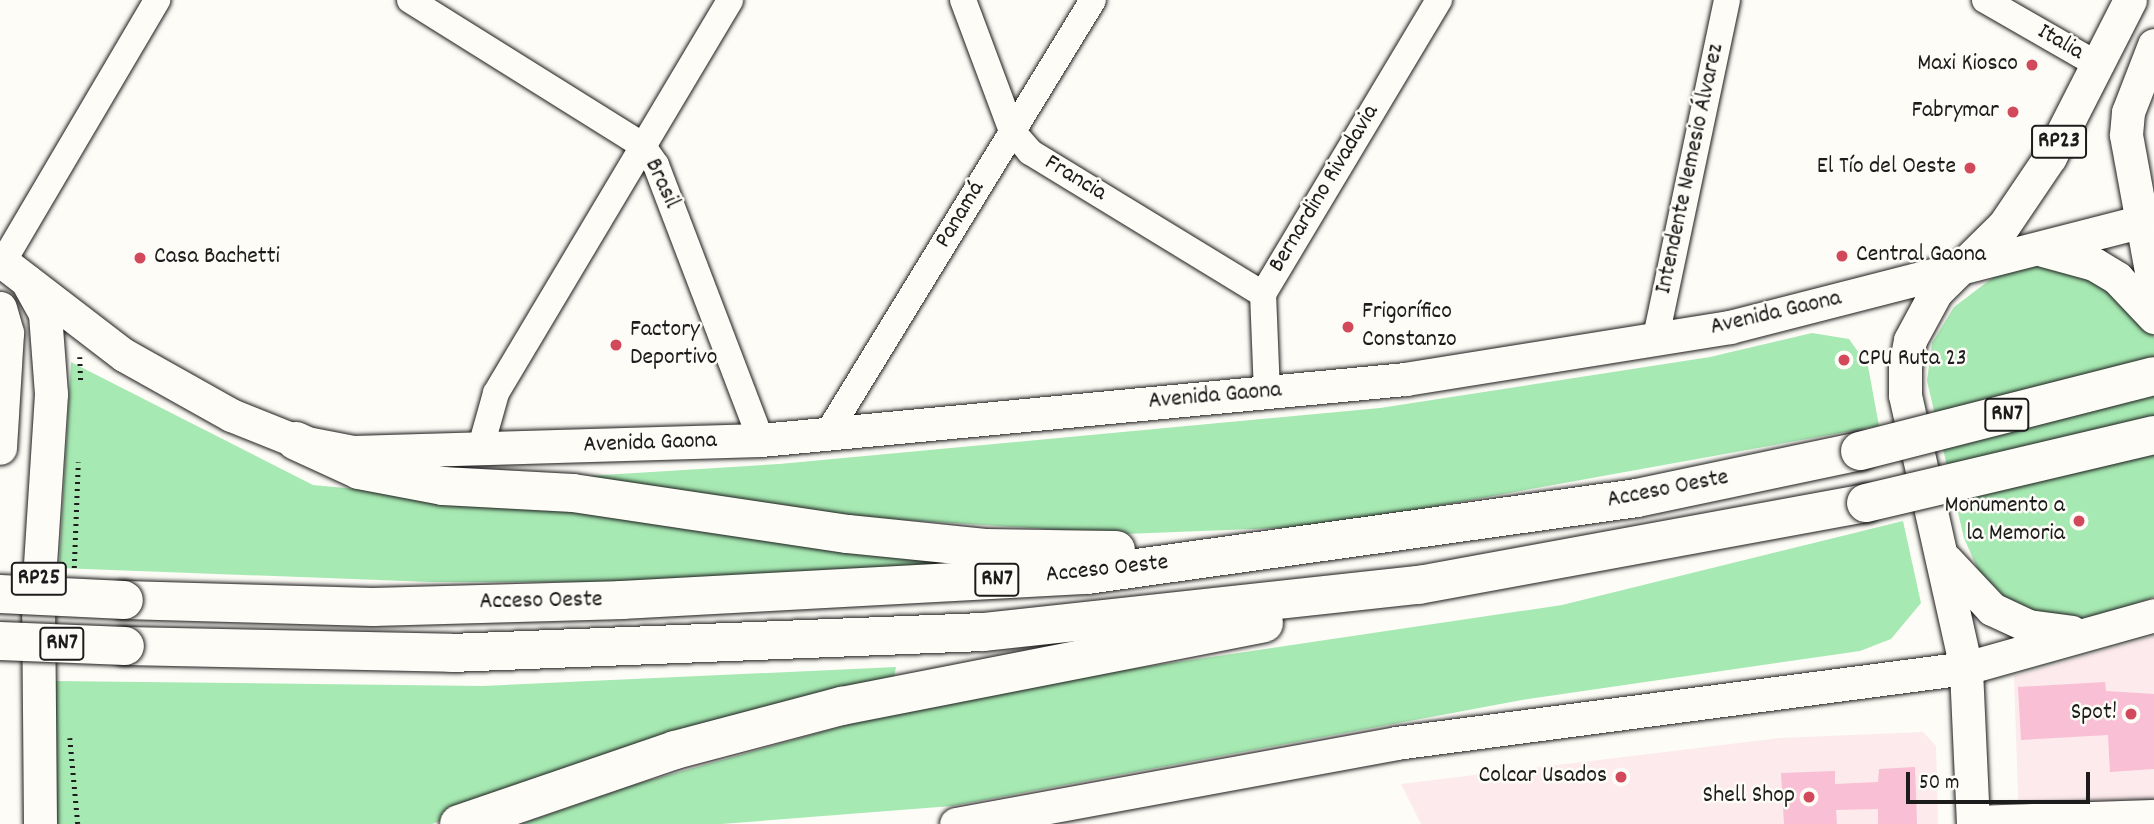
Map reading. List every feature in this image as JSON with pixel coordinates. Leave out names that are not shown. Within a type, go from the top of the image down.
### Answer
[{"type":"highway","name":"Acceso Oeste","points":[[0,594],[373,607],[622,600],[1087,575],[1310,546],[1637,498],[1860,451],[2154,376]]},
{"type":"highway","points":[[279,435],[359,470],[443,486],[573,493],[849,534],[1000,548],[1310,546]]},
{"type":"highway","name":"Acceso Oeste","points":[[0,641],[439,653],[867,639],[1010,629],[1419,585],[1866,503],[2154,435]]},
{"type":"highway","points":[[459,824],[675,750],[842,706],[1206,638],[1419,585]]},
{"type":"main road","name":"RP23","points":[[1973,822],[1966,668],[1905,395],[1905,366],[1929,304],[1964,269],[2025,198],[2100,66],[2130,0]]},
{"type":"main road","points":[[2154,45],[2128,112],[2129,170],[2146,221],[2154,288]]},
{"type":"main road","name":"Avenida Gaona","points":[[124,355],[279,435],[353,452],[761,440],[829,431],[1405,379],[1730,327],[2146,221]]},
{"type":"main road","points":[[2042,249],[2105,271],[2154,317]]},
{"type":"main road","name":"RP25","points":[[7,266],[41,302],[48,335],[51,394],[38,594],[40,824]]},
{"type":"main road","points":[[7,266],[124,355]]},
{"type":"main road","points":[[0,448],[2,325],[124,355]]},
{"type":"main road","points":[[1940,549],[1961,582],[2000,614],[2048,630],[2088,631]]},
{"type":"main road","points":[[956,824],[992,821],[1396,743],[1966,668],[2147,613]]},
{"type":"street","points":[[7,266],[157,0]]},
{"type":"street","name":"Brasil","points":[[410,0],[642,145],[656,166],[761,440]]},
{"type":"street","points":[[480,450],[496,393],[730,0]]},
{"type":"street","name":"Francia","points":[[963,0],[1012,131],[1030,152],[1263,294]]},
{"type":"street","name":"Panamá","points":[[829,431],[1093,0]]},
{"type":"street","name":"Bernardino Rivadavia","points":[[1267,393],[1263,294],[1439,0]]},
{"type":"street","name":"Intendente Nemesio Álvarez","points":[[1656,337],[1727,0]]},
{"type":"street","name":"Italia","points":[[1984,0],[2100,66]]},
{"type":"street","points":[[1973,822],[2154,813]]},
{"type":"shaded area","points":[[2154,636],[2154,824],[2019,824],[2014,676]]},
{"type":"shaded area","name":"Colcar Usados","points":[[1923,732],[1936,746],[1938,824],[1421,824],[1401,784],[1781,738]]},
{"type":"green space","points":[[2038,262],[2081,267],[2150,328],[2154,338],[2154,597],[2078,624],[2011,604],[1978,570],[1964,538],[1927,381],[1932,343],[1954,307],[1999,273]]},
{"type":"green space","points":[[1812,333],[1849,339],[1868,366],[1879,426],[1327,526],[1125,534],[859,517],[587,476],[779,464],[1380,408],[1710,357]]},
{"type":"green space","points":[[71,362],[313,485],[560,508],[956,559],[956,565],[640,582],[432,582],[59,568]]},
{"type":"green space","points":[[1903,521],[1921,603],[1891,639],[1860,651],[1528,699],[952,806],[722,824],[521,824],[633,785],[893,712],[1036,683],[1562,605]]},
{"type":"green space","points":[[896,667],[894,677],[640,749],[432,824],[57,824],[53,681],[483,686]]},
{"type":"building","points":[[2105,682],[2106,691],[2154,694],[2154,769],[2110,772],[2108,735],[2021,740],[2018,687]]},
{"type":"building","points":[[1915,767],[1917,824],[1878,824],[1878,809],[1836,810],[1837,824],[1784,824],[1781,773],[1835,771],[1835,784],[1878,782],[1879,769]]},
{"type":"place","name":"Maxi Kiosco","points":[[2032,65]]},
{"type":"place","name":"Fabrymar","points":[[2013,112]]},
{"type":"place","name":"El Tío del Oeste","points":[[1970,168]]},
{"type":"place","name":"Central Gaona","points":[[1842,256]]},
{"type":"place","name":"Casa Bachetti","points":[[140,258]]},
{"type":"place","name":"Frigorífico Constanzo","points":[[1348,327]]},
{"type":"place","name":"Factory Deportivo","points":[[616,345]]},
{"type":"place","name":"CPU Ruta 23","points":[[1844,360]]},
{"type":"place","name":"Monumento a la Memoria","points":[[2079,521]]},
{"type":"place","name":"Spot!","points":[[2131,714]]},
{"type":"place","name":"Colcar Usados","points":[[1621,777]]},
{"type":"place","name":"Shell Shop","points":[[1809,797]]}]
